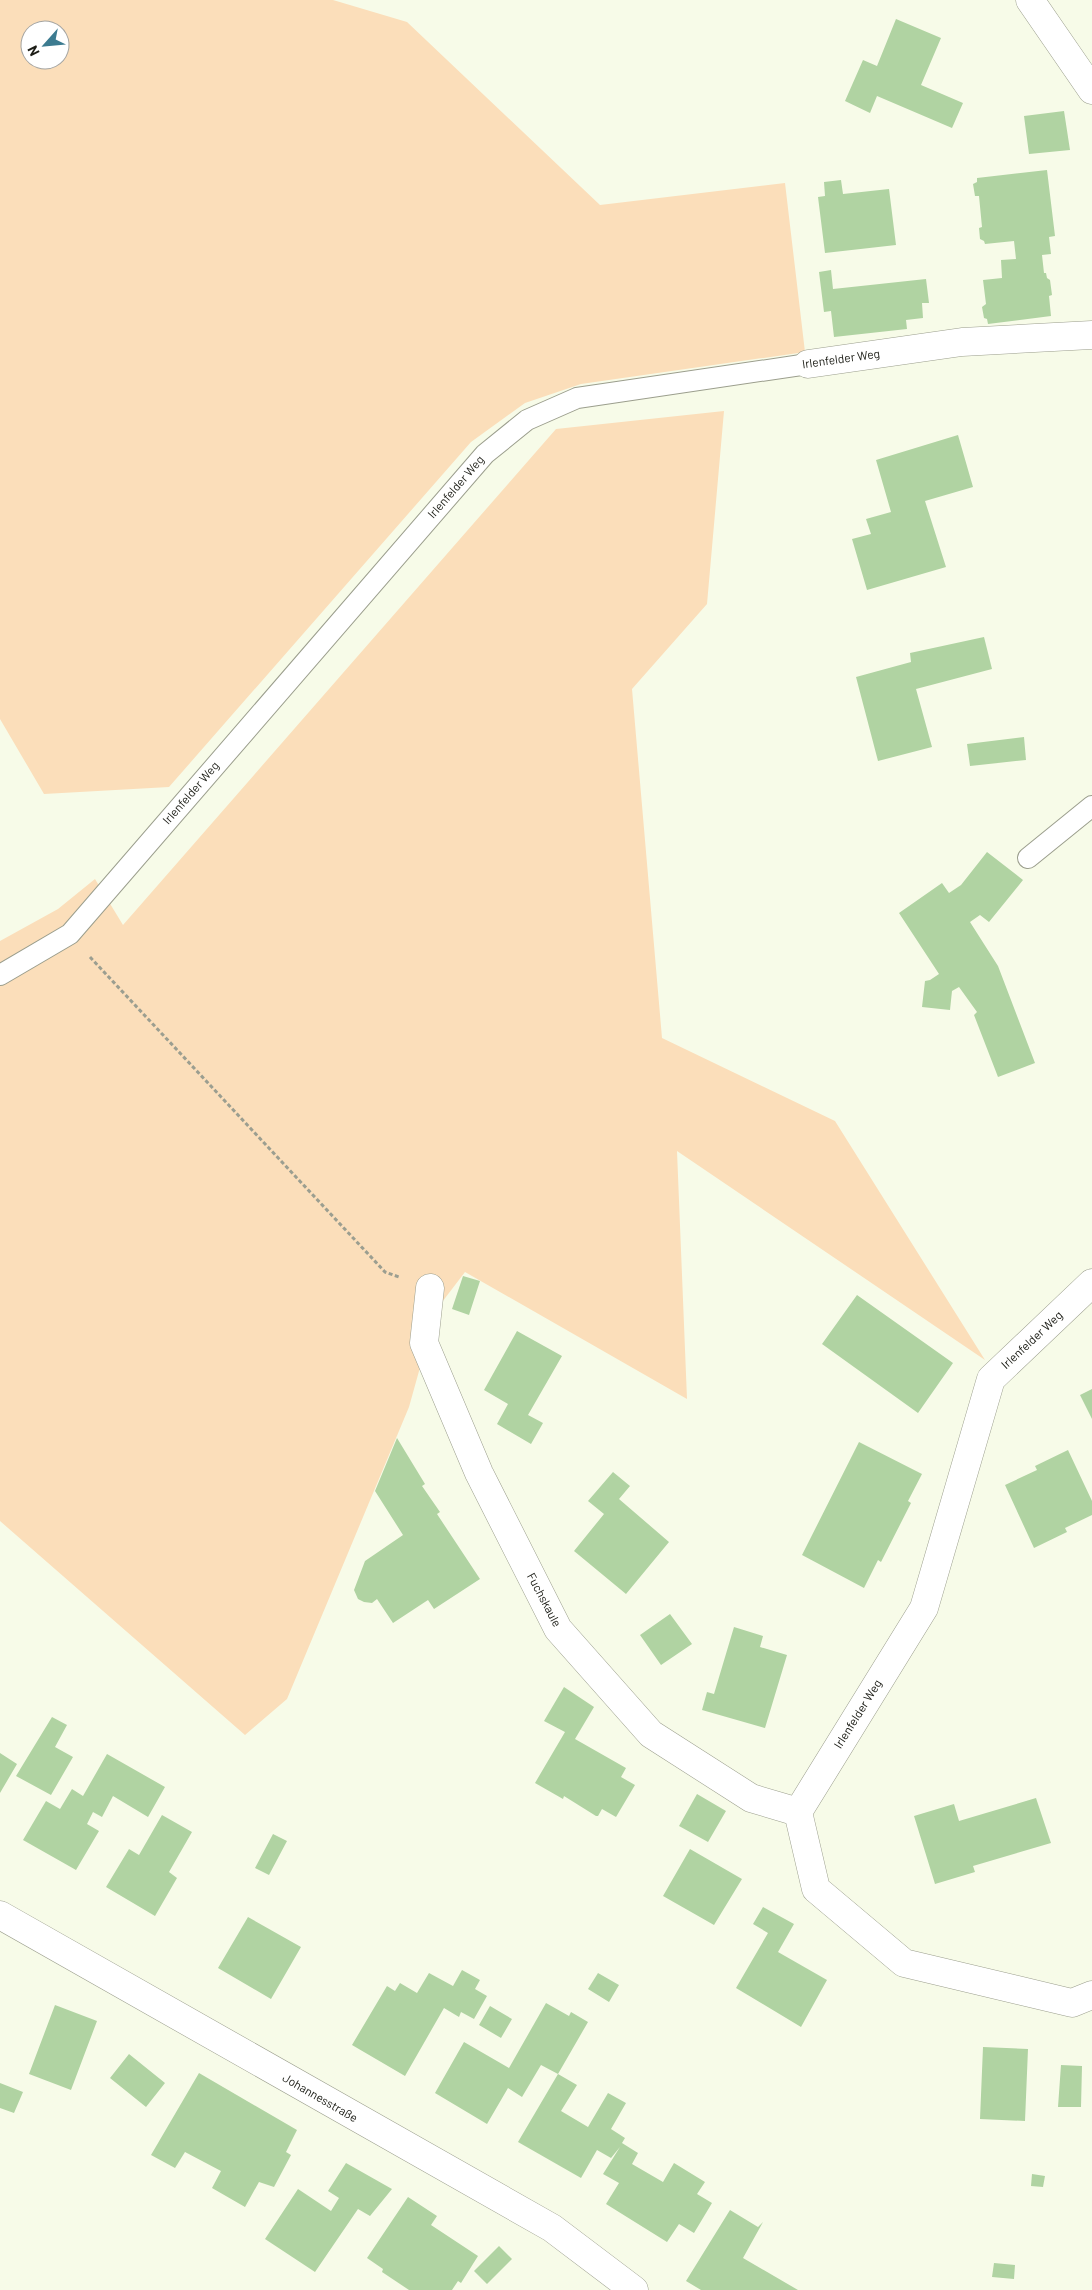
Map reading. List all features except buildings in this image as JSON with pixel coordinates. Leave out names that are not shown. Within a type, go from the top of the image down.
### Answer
[{"type":"street","points":[[1030,0],[1092,90]]},
{"type":"street","name":"Irlenfelder Weg","points":[[808,364],[962,342],[1092,335]]},
{"type":"street","name":"Irlenfelder Weg","points":[[798,1812],[924,1608],[991,1379],[1092,1283]]},
{"type":"street","name":"Fuchskaule","points":[[430,1288],[424,1343],[479,1473],[558,1629],[651,1734],[751,1798],[798,1812]]},
{"type":"street","points":[[798,1812],[816,1889],[904,1963],[1072,2003],[1092,1996]]},
{"type":"street","name":"Johannesstraße","points":[[0,1915],[552,2228],[634,2290]]},
{"type":"lane","name":"Irlenfelder Weg","points":[[0,975],[70,934],[485,454],[527,420],[577,398],[808,364]]},
{"type":"lane","points":[[1028,858],[1092,806]]},
{"type":"path","points":[[70,934],[384,1272],[430,1288]]},
{"type":"shaded area","points":[[0,0],[333,0],[407,22],[600,205],[785,183],[805,352],[581,384],[525,403],[471,442],[169,787],[44,794],[0,719]]},
{"type":"shaded area","points":[[724,411],[707,604],[632,689],[662,1038],[835,1121],[985,1360],[677,1151],[687,1399],[465,1272],[436,1310],[409,1407],[287,1699],[245,1735],[0,1521],[0,941],[58,909],[95,879],[123,925],[556,429]]}]
